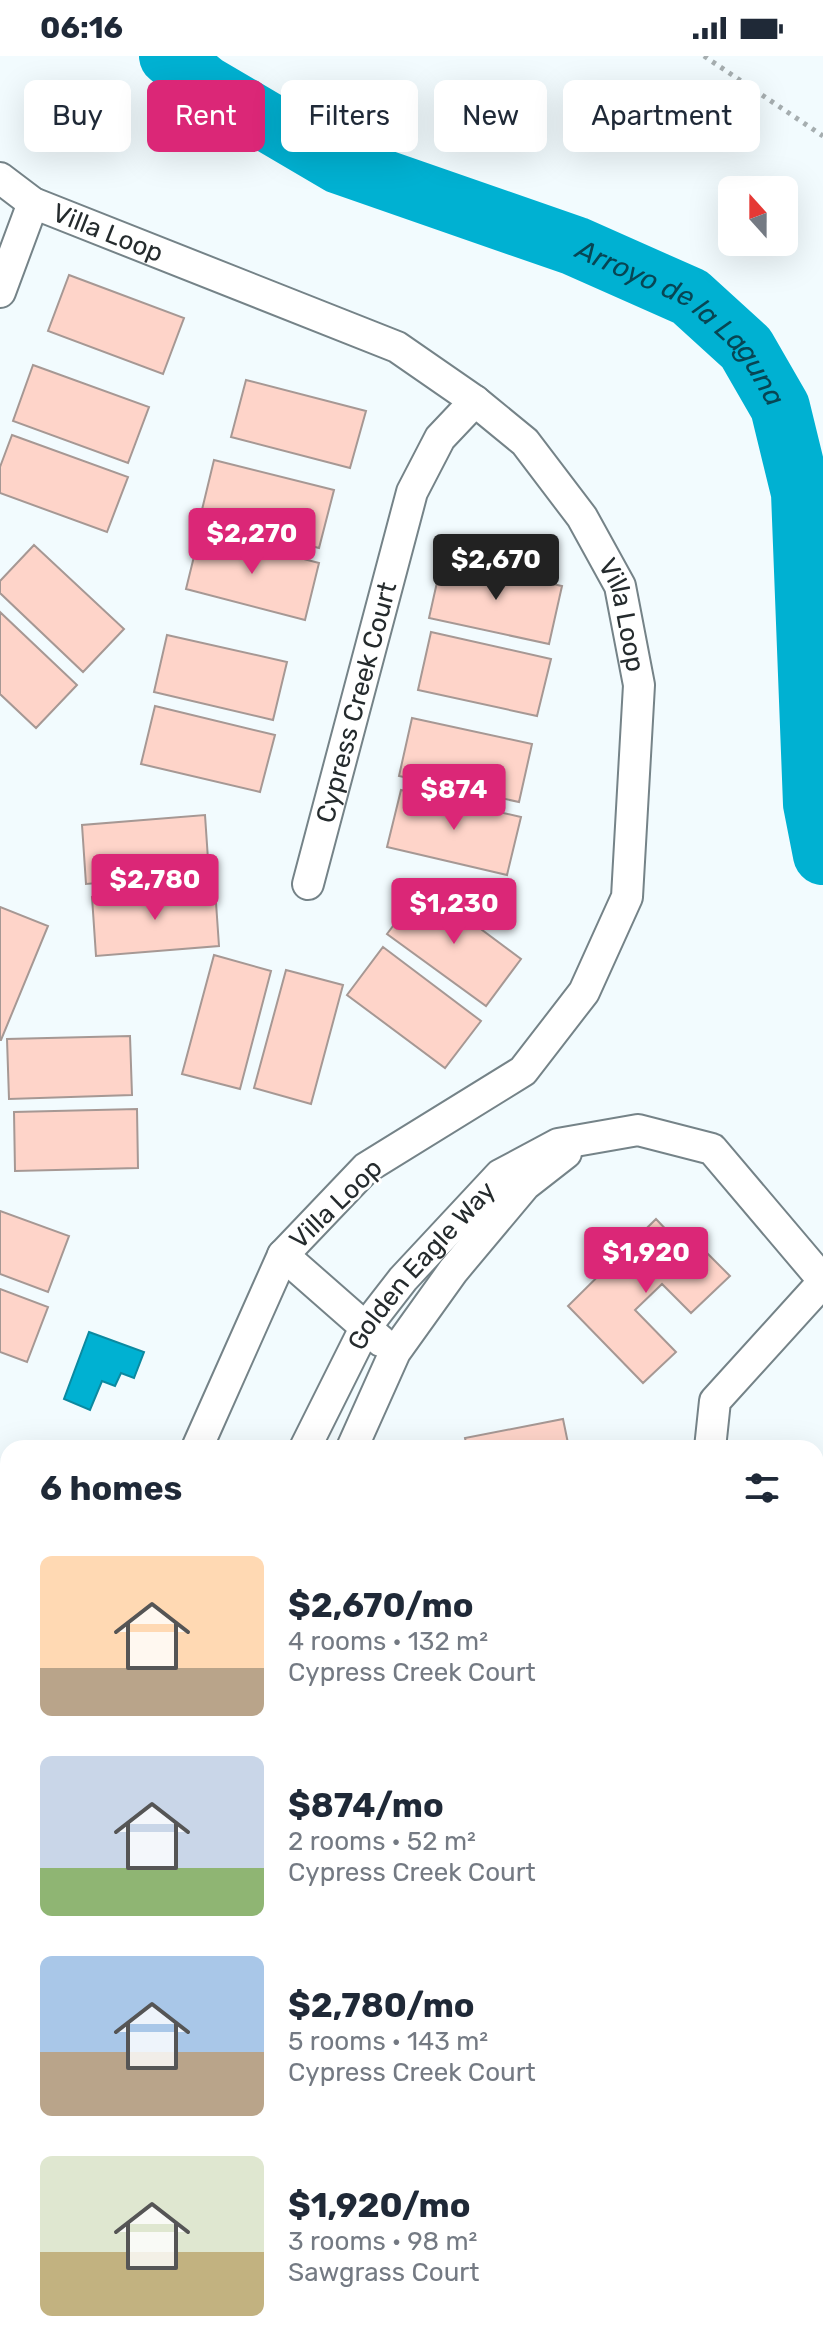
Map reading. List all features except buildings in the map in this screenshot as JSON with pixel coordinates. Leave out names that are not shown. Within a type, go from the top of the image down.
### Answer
[{"type":"street","name":"Villa Loop","points":[[0,178],[33,203],[397,347],[475,401],[525,442],[582,517],[620,586],[639,685],[627,897],[584,992],[523,1071],[366,1168],[283,1255],[201,1440]]},
{"type":"street","points":[[0,292],[33,203]]},
{"type":"street","name":"Cypress Creek Court","points":[[308,884],[412,492],[440,438],[475,401]]},
{"type":"street","name":"Golden Eagle Way","points":[[309,1440],[365,1328],[403,1279],[500,1175],[529,1156],[587,1137],[638,1130],[712,1149],[823,1281]]},
{"type":"street","name":"Golden Eagle Way","points":[[356,1440],[395,1352],[453,1271],[525,1185],[587,1137]]},
{"type":"street","name":"Villa Loop","points":[[283,1255],[395,1352]]},
{"type":"street","points":[[711,1440],[715,1401],[823,1281]]},
{"type":"path","points":[[704,56],[823,136]]},
{"type":"water","points":[[89,1332],[144,1352],[134,1378],[121,1373],[115,1386],[102,1381],[90,1410],[64,1399]]},
{"type":"waterway","name":"Arroyo de la Laguna","points":[[169,56],[205,85],[339,164],[575,246],[690,297],[746,348],[780,407],[801,493],[813,804],[823,855]]}]
